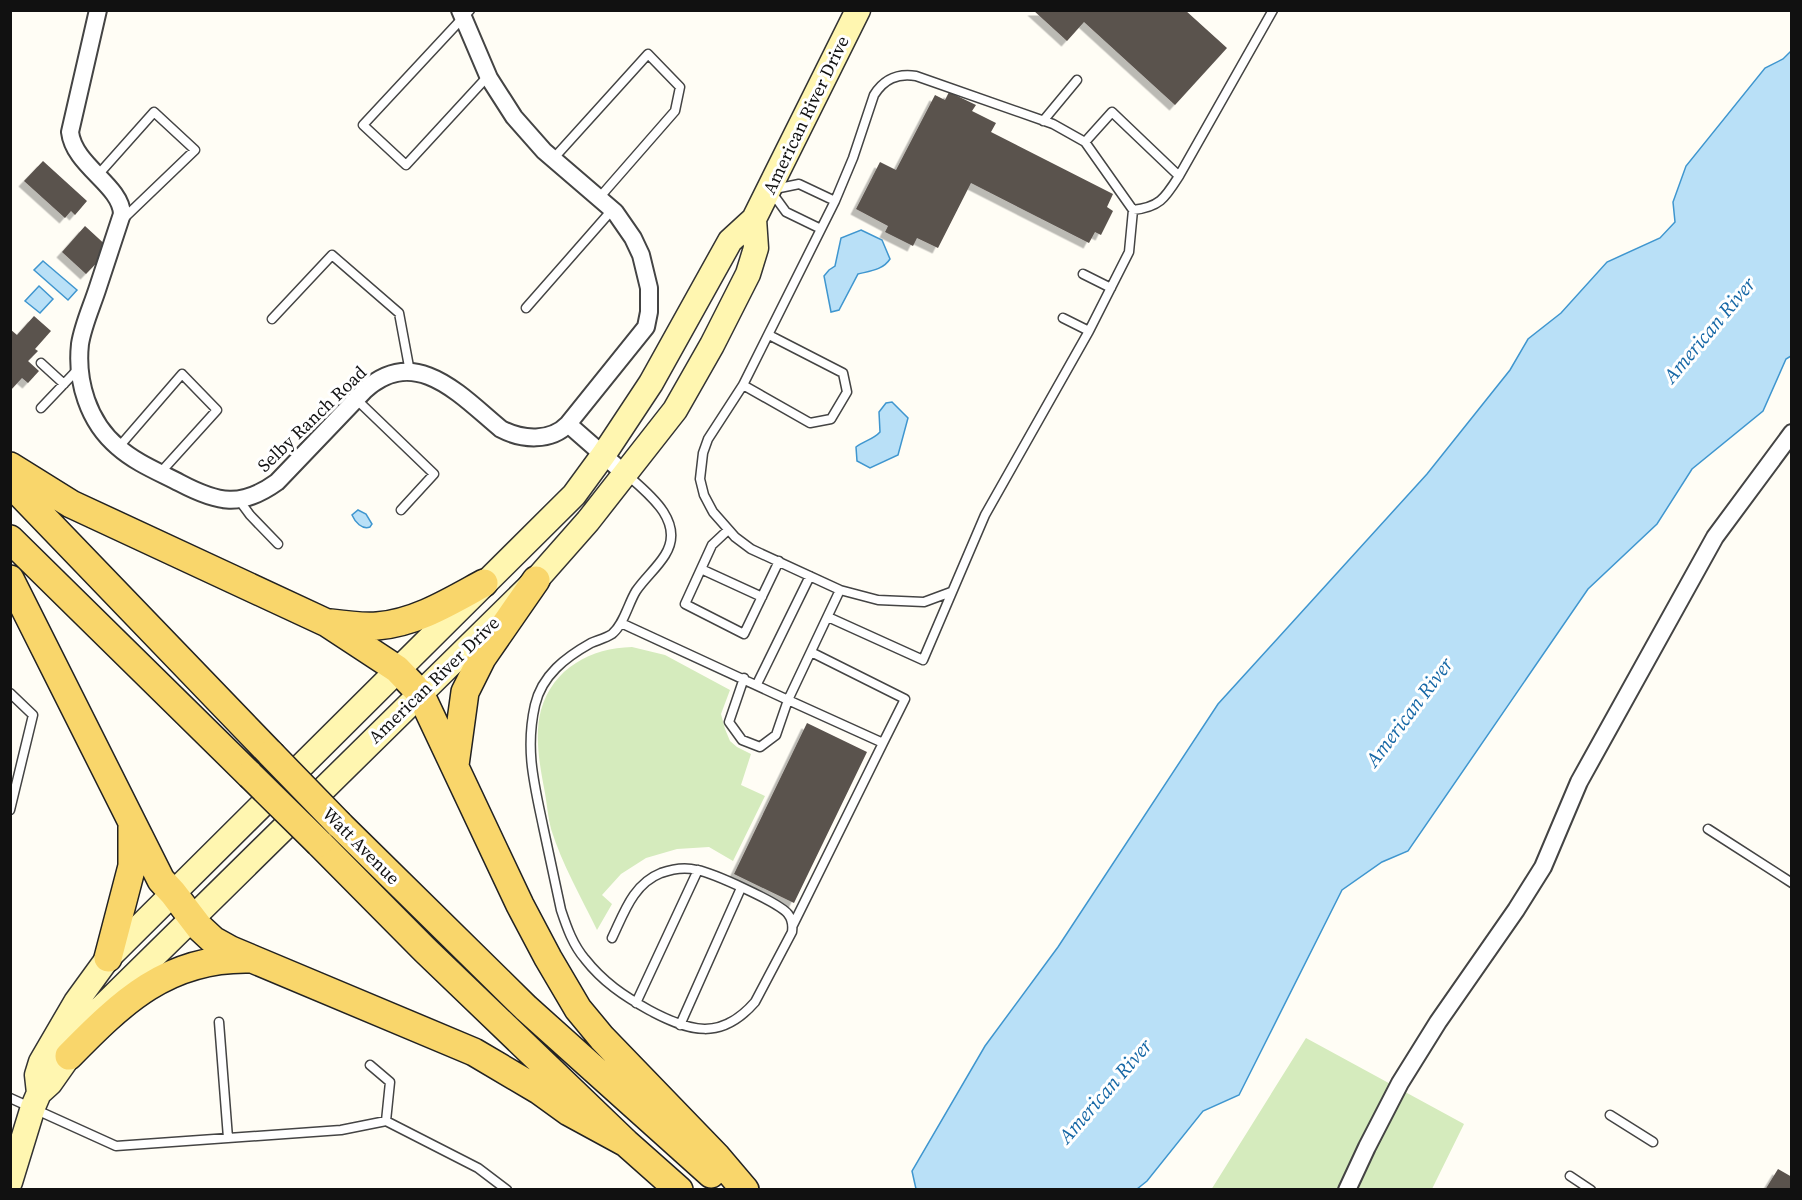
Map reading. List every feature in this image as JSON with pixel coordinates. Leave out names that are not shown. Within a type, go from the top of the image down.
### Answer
[{"type":"main road","points":[[10,466],[71,504],[327,622],[397,669],[420,693],[520,905],[578,1009],[712,1164],[745,1190]]},
{"type":"main road","name":"Watt Avenue","points":[[10,483],[339,824],[526,1008],[712,1164],[730,1190]]},
{"type":"main road","name":"Watt Avenue","points":[[10,539],[425,950],[626,1143],[679,1190]]},
{"type":"main road","points":[[10,579],[161,880],[213,940],[252,960],[474,1052],[540,1091],[569,1112],[626,1143]]},
{"type":"main road","points":[[455,766],[465,692],[482,657],[536,580]]},
{"type":"main road","points":[[327,622],[379,626],[408,619],[438,608],[484,583]]},
{"type":"main road","points":[[108,958],[132,866],[132,823]]},
{"type":"main road","points":[[69,1056],[105,1020],[162,978],[193,966],[227,959],[252,960]]},
{"type":"street","points":[[98,10],[70,132],[71,142],[76,152],[120,204],[122,214],[120,221]]},
{"type":"street","name":"American River Drive","points":[[10,1182],[36,1100],[37,1075],[41,1062],[76,1002],[108,958],[574,495],[604,454],[651,383],[730,241],[754,219],[858,10]]},
{"type":"street","name":"Selby Ranch Road","points":[[120,221],[80,343],[79,367],[83,391],[92,414],[104,432],[118,448],[160,473],[213,498],[239,500],[263,492],[277,482],[356,399],[379,379],[399,372],[425,374],[446,384],[510,434],[550,437],[560,432],[642,333],[648,321],[649,288],[641,255],[633,238],[612,210],[553,159],[514,117],[488,76],[464,13]]},
{"type":"street","name":"American River Drive","points":[[36,1100],[69,1056],[96,1012],[536,580],[588,521],[675,410],[712,345],[748,274],[756,248],[754,219]]},
{"type":"street","points":[[568,424],[625,474]]},
{"type":"street","points":[[1347,1190],[1400,1083],[1543,867],[1579,782],[1715,537],[1791,433]]},
{"type":"lane","points":[[1133,210],[1150,208],[1165,198],[1273,10]]},
{"type":"lane","points":[[464,13],[363,125],[406,165],[488,76]]},
{"type":"lane","points":[[553,159],[648,54],[680,87],[675,111],[599,198]]},
{"type":"lane","points":[[828,616],[923,660],[985,515],[1089,330],[1129,252],[1133,210],[1085,142],[1053,124],[916,76],[904,74],[896,75],[879,87],[874,96],[853,158],[835,201],[743,385],[708,439],[701,464],[700,479],[712,512],[728,530],[751,549],[840,590],[878,600],[924,602],[951,592]]},
{"type":"lane","points":[[1043,121],[1077,80]]},
{"type":"lane","points":[[97,176],[154,112],[195,150],[120,221]]},
{"type":"lane","points":[[1085,142],[1112,112],[1179,176]]},
{"type":"lane","points":[[820,229],[786,212],[770,190],[799,184],[835,201]]},
{"type":"lane","points":[[526,308],[612,210]]},
{"type":"lane","points":[[272,319],[332,255],[399,313],[410,372]]},
{"type":"lane","points":[[1083,274],[1111,288]]},
{"type":"lane","points":[[1063,318],[1089,330]]},
{"type":"lane","points":[[743,385],[810,423],[831,419],[847,392],[843,373],[769,335]]},
{"type":"lane","points":[[40,363],[64,384]]},
{"type":"lane","points":[[41,408],[79,367]]},
{"type":"lane","points":[[118,448],[182,374],[217,410],[160,473]]},
{"type":"lane","points":[[356,399],[434,474],[402,510]]},
{"type":"lane","points":[[625,474],[652,498],[668,518],[670,541],[665,555],[644,579],[629,603],[621,623],[612,634],[575,652],[556,667],[544,682],[535,704],[530,744],[531,769],[561,910],[567,927],[584,958],[603,980],[624,996],[680,1025],[704,1029],[721,1026],[733,1021],[755,1002],[792,932],[793,925],[905,699],[811,652]]},
{"type":"lane","points":[[239,500],[278,544]]},
{"type":"lane","points":[[728,530],[712,545],[685,604],[744,634],[779,561]]},
{"type":"lane","points":[[701,569],[762,597]]},
{"type":"lane","points":[[757,684],[810,576]]},
{"type":"lane","points":[[744,678],[729,722],[742,740],[760,747],[776,735],[788,699],[840,590]]},
{"type":"lane","points":[[621,623],[883,743]]},
{"type":"lane","points":[[10,693],[33,715],[10,810]]},
{"type":"lane","points":[[1708,829],[1791,883]]},
{"type":"lane","points":[[612,938],[633,894],[645,882],[660,873],[677,869],[698,870],[741,888],[783,909],[790,916],[793,925]]},
{"type":"lane","points":[[636,1003],[698,870]]},
{"type":"lane","points":[[680,1025],[741,888]]},
{"type":"lane","points":[[219,1022],[228,1138]]},
{"type":"lane","points":[[370,1065],[390,1082],[386,1121]]},
{"type":"lane","points":[[10,1098],[36,1100],[116,1146],[341,1130],[386,1121],[478,1168],[507,1190]]},
{"type":"lane","points":[[1610,1114],[1653,1142]]},
{"type":"lane","points":[[1570,1176],[1591,1190]]},
{"type":"green space","points":[[632,647],[665,655],[730,690],[721,714],[725,729],[730,741],[751,754],[741,785],[765,796],[733,861],[709,847],[677,849],[646,858],[621,874],[602,895],[612,904],[597,930],[566,868],[551,829],[538,752],[539,720],[547,695],[564,672],[588,656],[602,651]]},
{"type":"green space","points":[[1306,1038],[1464,1124],[1432,1189],[1211,1190]]},
{"type":"water","name":"American River","points":[[1791,51],[1791,356],[1786,359],[1763,411],[1692,469],[1657,524],[1588,589],[1408,851],[1382,862],[1342,890],[1239,1095],[1203,1111],[1147,1181],[1137,1189],[916,1189],[912,1171],[985,1046],[1058,947],[1218,704],[1427,474],[1510,370],[1528,339],[1561,313],[1607,262],[1660,238],[1675,222],[1673,202],[1686,166],[1765,68],[1783,59]]},
{"type":"water","points":[[861,230],[882,240],[890,259],[880,268],[858,274],[839,310],[831,312],[824,276],[835,266],[841,238]]},
{"type":"water","points":[[43,261],[77,290],[68,300],[34,270]]},
{"type":"water","points":[[39,286],[53,299],[40,313],[25,301]]},
{"type":"water","points":[[892,402],[908,418],[898,455],[870,468],[857,461],[856,447],[880,432],[879,412],[886,403]]},
{"type":"water","points":[[358,510],[366,514],[372,524],[370,527],[359,525],[355,520],[352,515]]},
{"type":"building","points":[[1033,10],[1185,10],[1227,48],[1175,105],[1084,22],[1067,41]]},
{"type":"building","points":[[949,92],[976,105],[972,111],[996,123],[991,132],[1113,194],[1107,207],[1113,211],[1101,235],[1095,232],[1089,243],[971,183],[938,248],[917,238],[913,246],[885,232],[888,226],[856,209],[880,162],[896,170],[935,95],[945,100]]},
{"type":"building","points":[[43,161],[87,201],[75,215],[71,211],[65,218],[24,181]]},
{"type":"building","points":[[85,226],[110,249],[86,274],[62,252]]},
{"type":"building","points":[[34,316],[51,331],[35,349],[38,351],[28,361],[39,371],[28,383],[22,378],[10,391],[10,362],[12,360],[10,358],[10,329],[17,335]]},
{"type":"building","points":[[807,723],[867,752],[794,903],[734,874]]},
{"type":"building","points":[[1778,1169],[1792,1177],[1792,1190],[1765,1190]]}]
